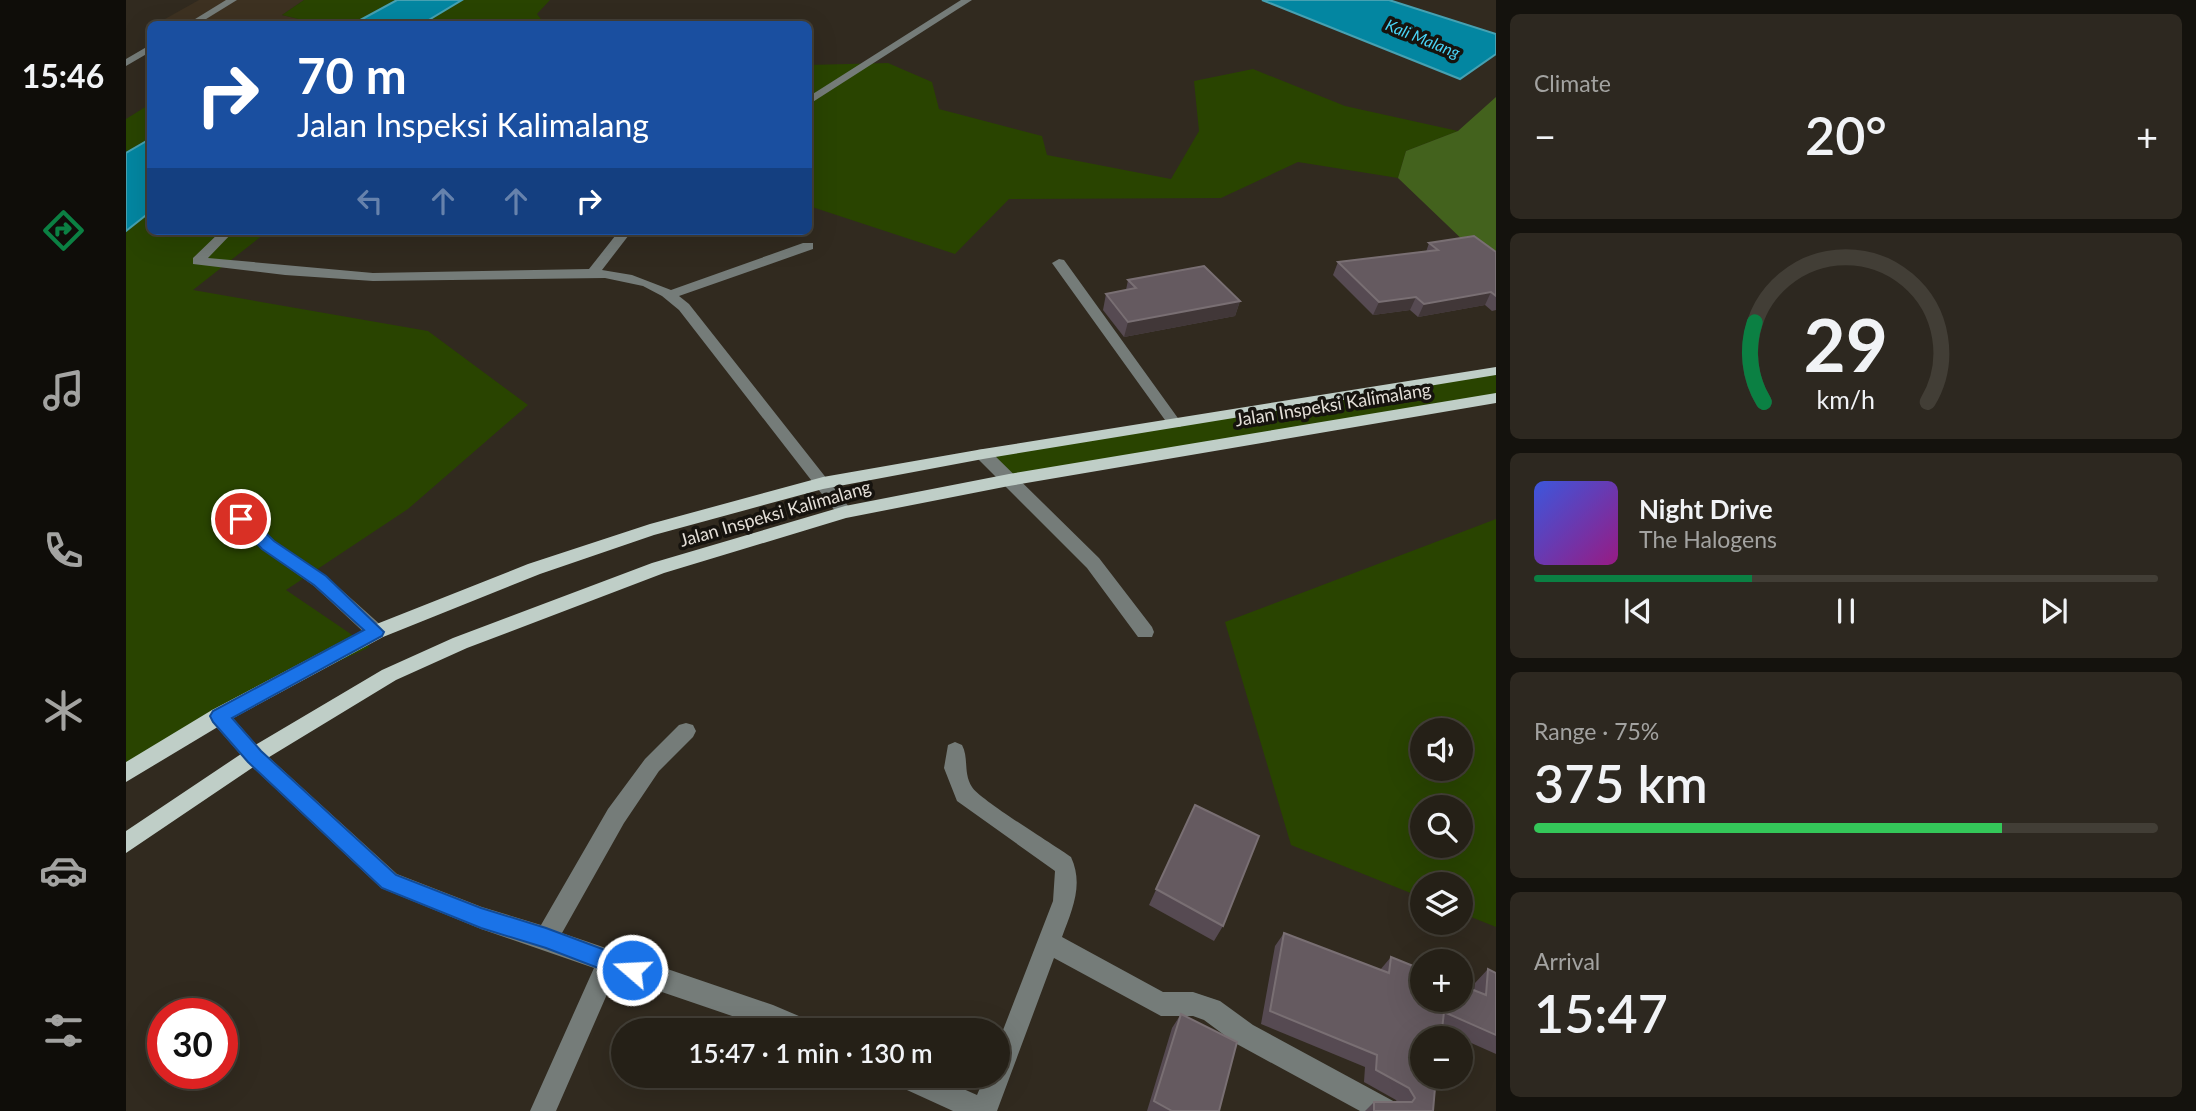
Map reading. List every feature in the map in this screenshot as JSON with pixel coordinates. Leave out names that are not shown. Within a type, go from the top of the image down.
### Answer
[{"type":"main road","name":"Jalan Inspeksi Kalimalang","points":[[126,773],[219,716],[376,632],[534,569],[650,530],[823,483],[983,454],[1496,371]]},
{"type":"main road","name":"Jalan Inspeksi Kalimalang","points":[[126,843],[254,756],[388,675],[460,643],[658,568],[845,512],[1009,480],[1496,398]]},
{"type":"street","points":[[199,21],[232,0]]},
{"type":"street","points":[[812,99],[967,0]]},
{"type":"street","points":[[126,63],[147,50]]},
{"type":"street","points":[[224,235],[198,261],[256,270],[374,277],[594,272],[643,282],[672,294],[845,512]]},
{"type":"street","points":[[594,272],[623,235]]},
{"type":"street","points":[[672,294],[808,246]]},
{"type":"street","points":[[1059,263],[1175,424]]},
{"type":"street","points":[[983,454],[1093,563],[1145,632]]},
{"type":"street","points":[[228,505],[268,545],[320,581],[376,632]]},
{"type":"street","points":[[219,716],[254,756],[389,881],[481,918],[775,1018]]},
{"type":"street","points":[[546,938],[616,816],[652,765],[686,731]]},
{"type":"street","points":[[932,1088],[983,1111],[1067,890],[1068,874],[1063,864],[964,795],[954,768],[955,751]]},
{"type":"street","points":[[1049,943],[1161,1004],[1194,1004],[1211,1010],[1244,1034],[1386,1111]]},
{"type":"street","points":[[543,1111],[609,962]]},
{"type":"shaded area","points":[[199,0],[304,0],[282,15],[307,21],[161,21]]},
{"type":"green space","points":[[304,0],[397,0],[358,21],[307,21],[282,15]]},
{"type":"green space","points":[[430,0],[550,0],[537,14],[543,21],[392,21]]},
{"type":"green space","points":[[888,63],[932,82],[939,109],[1042,136],[1047,155],[1171,179],[1199,131],[1194,81],[1253,69],[1345,106],[1458,131],[1406,151],[1398,178],[1298,162],[1221,198],[1009,199],[955,254],[812,207],[812,65]]},
{"type":"green space","points":[[1496,97],[1496,258],[1468,245],[1398,178],[1406,151],[1458,131]]},
{"type":"green space","points":[[147,106],[147,141],[126,153],[126,119]]},
{"type":"green space","points":[[147,189],[147,235],[263,235],[193,290],[428,331],[528,405],[408,509],[286,590],[370,647],[219,716],[126,773],[126,208]]},
{"type":"green space","points":[[1496,371],[1496,396],[1009,480],[983,454]]},
{"type":"green space","points":[[1496,519],[1496,927],[1473,918],[1473,872],[1410,872],[1410,893],[1291,845],[1225,622]]},
{"type":"water","points":[[397,0],[462,0],[427,21],[358,21]]},
{"type":"water","name":"Kali Malang","points":[[1262,0],[1389,0],[1496,34],[1496,54],[1460,79]]},
{"type":"water","points":[[147,141],[147,214],[126,231],[126,153]]},
{"type":"building","points":[[1474,236],[1496,252],[1496,296],[1491,292],[1424,304],[1416,297],[1379,302],[1338,262],[1438,250],[1429,243]]},
{"type":"building","points":[[1204,266],[1240,301],[1128,322],[1106,294],[1136,288],[1128,280]]},
{"type":"building","points":[[1195,805],[1259,836],[1223,926],[1156,889]]},
{"type":"building","points":[[1284,933],[1389,973],[1391,957],[1410,965],[1410,1012],[1444,1012],[1442,1026],[1410,1026],[1410,1089],[1435,1089],[1433,1111],[1374,1111],[1374,1102],[1412,1102],[1415,1098],[1409,1088],[1376,1070],[1377,1055],[1270,1011]]},
{"type":"building","points":[[1488,969],[1496,973],[1496,1035],[1444,1012],[1473,1012],[1473,990],[1486,995]]},
{"type":"building","points":[[1181,1014],[1237,1042],[1219,1111],[1172,1111],[1154,1101]]},
{"type":"route","points":[[241,519],[268,545],[320,581],[376,632],[219,716],[254,756],[389,881],[481,918],[546,938],[632,970]]}]
